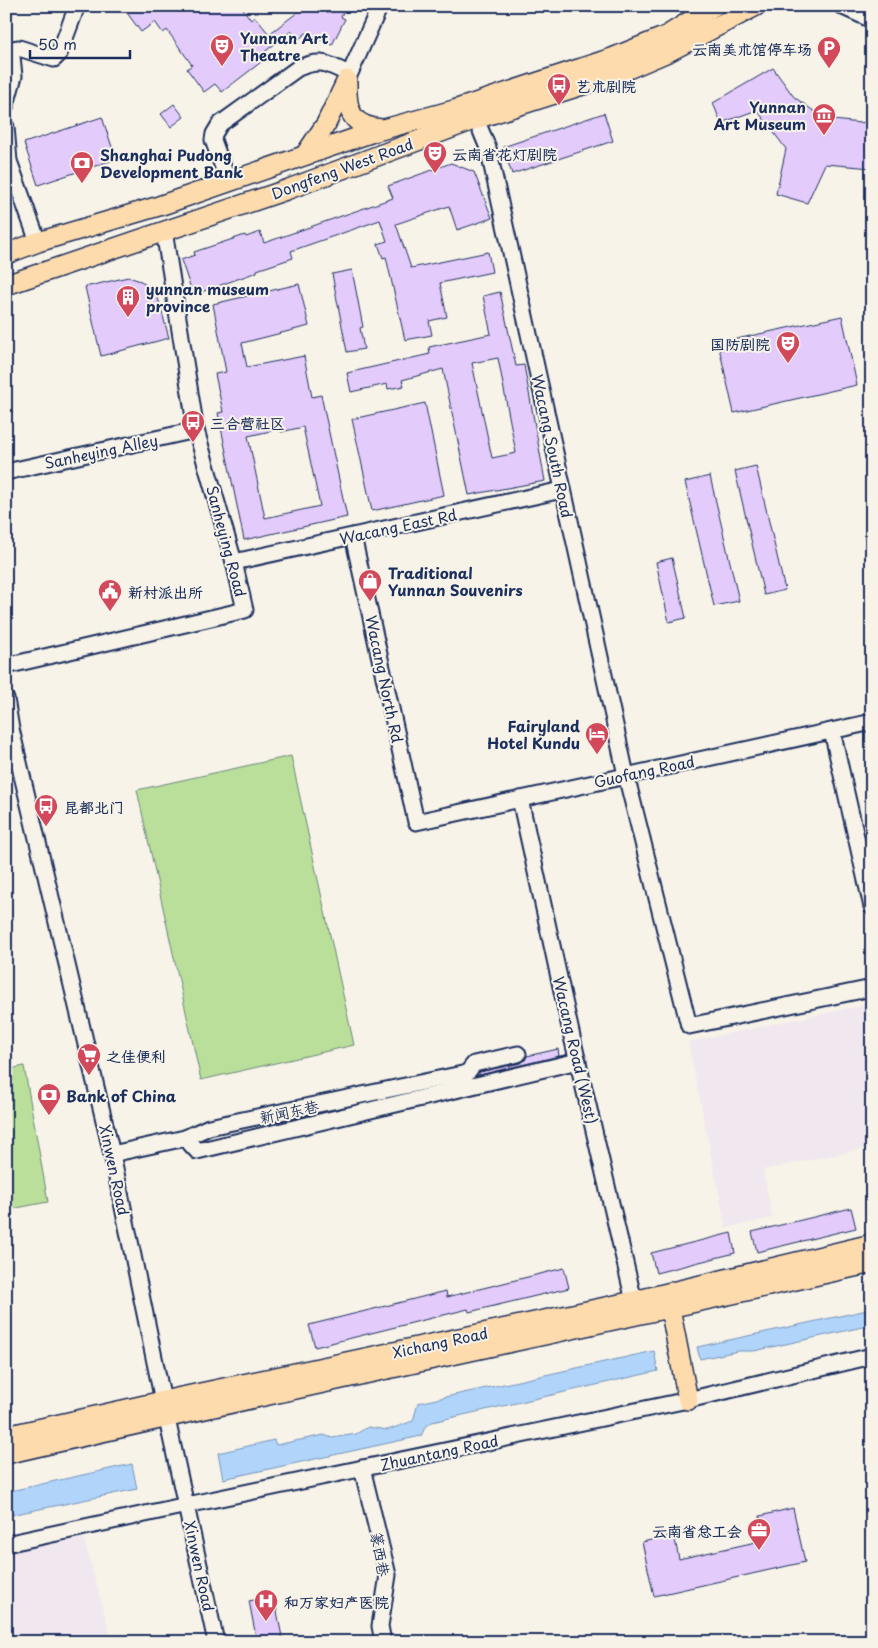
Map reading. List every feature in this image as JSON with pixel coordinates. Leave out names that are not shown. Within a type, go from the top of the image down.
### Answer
[{"type":"main road","name":"Dongfeng West Road","points":[[6,254],[38,242],[159,206],[382,129],[454,110],[612,58],[666,36],[714,6]]},
{"type":"main road","name":"Dongfeng West Road","points":[[6,285],[286,190],[476,119],[614,75],[668,52],[756,6]]},
{"type":"main road","points":[[348,77],[346,101],[349,111],[361,123],[374,129],[382,129]]},
{"type":"main road","points":[[305,155],[326,124],[348,77]]},
{"type":"main road","name":"Xichang Road","points":[[6,1454],[164,1409],[872,1244]]},
{"type":"main road","name":"Xichang Road","points":[[6,1436],[164,1409],[670,1308],[872,1263]]},
{"type":"main road","points":[[670,1308],[688,1400]]},
{"type":"street","points":[[6,51],[19,48],[54,59],[60,54],[77,6]]},
{"type":"street","points":[[228,181],[213,140],[216,128],[298,68],[309,63],[320,62],[348,77],[380,6]]},
{"type":"street","points":[[841,6],[872,20]]},
{"type":"street","points":[[6,51],[12,56],[14,76],[6,105]]},
{"type":"street","name":"Wacang South Road","points":[[476,119],[488,148],[626,775],[689,1026],[872,988]]},
{"type":"street","points":[[6,127],[9,161],[38,242]]},
{"type":"street","name":"Sanheying Road","points":[[6,666],[245,610],[234,562],[196,430],[164,230]]},
{"type":"street","name":"Sanheying Alley","points":[[6,472],[196,430]]},
{"type":"street","name":"Wacang East Rd","points":[[234,562],[562,490]]},
{"type":"street","name":"Wacang North Rd","points":[[353,536],[416,822]]},
{"type":"street","name":"Xinwen Road","points":[[6,699],[9,730],[112,1154],[164,1409],[216,1642]]},
{"type":"street","name":"Guofang Road","points":[[416,822],[872,722]]},
{"type":"street","points":[[832,731],[867,859],[872,907]]},
{"type":"street","name":"Wacang Road (West)","points":[[520,799],[634,1301]]},
{"type":"street","name":"新闻东巷","points":[[112,1154],[185,1138],[209,1128],[466,1073],[474,1064],[518,1054]]},
{"type":"street","points":[[185,1138],[197,1151],[578,1061]]},
{"type":"street","name":"Zhuantang Road","points":[[6,1544],[186,1504],[688,1400],[872,1356]]},
{"type":"street","name":"篆西巷","points":[[362,1468],[388,1575],[380,1626],[383,1642]]},
{"type":"shaded area","points":[[865,1005],[872,1039],[872,1147],[763,1170],[772,1218],[726,1228],[688,1042]]},
{"type":"shaded area","points":[[83,1535],[112,1642],[6,1642],[6,1551]]},
{"type":"green space","points":[[291,756],[354,1045],[201,1080],[137,790]]},
{"type":"green space","points":[[24,1066],[48,1202],[6,1210],[6,1070]]},
{"type":"water","points":[[872,1309],[872,1325],[754,1351],[738,1351],[700,1359],[697,1347]]},
{"type":"water","points":[[654,1351],[658,1371],[432,1422],[425,1427],[421,1436],[223,1479],[218,1453],[274,1440],[276,1445],[324,1435],[332,1438],[356,1434],[368,1427],[388,1430],[413,1421],[418,1403]]},
{"type":"water","points":[[132,1464],[137,1489],[6,1516],[6,1492]]},
{"type":"building","name":"Yunnan Art Theatre","points":[[130,6],[241,6],[251,20],[255,17],[269,34],[306,6],[346,6],[341,17],[345,19],[332,45],[306,33],[298,40],[291,31],[262,54],[265,59],[222,92],[215,84],[204,92],[187,69],[192,65],[167,30],[163,33],[155,22],[141,32],[125,10]]},
{"type":"building","name":"Yunnan Art Museum","points":[[773,68],[794,97],[825,119],[860,123],[872,121],[872,168],[825,164],[807,203],[776,194],[786,149],[757,110],[721,123],[713,103]]},
{"type":"building","points":[[174,104],[184,117],[171,127],[161,114]]},
{"type":"building","points":[[604,113],[613,141],[512,174],[503,147]]},
{"type":"building","points":[[102,117],[116,159],[38,185],[24,143]]},
{"type":"building","points":[[451,163],[474,172],[492,218],[457,230],[449,206],[396,224],[411,268],[488,252],[492,272],[440,283],[447,317],[429,321],[432,335],[405,340],[386,257],[383,258],[378,244],[387,241],[380,220],[291,251],[293,258],[193,295],[181,260],[195,255],[194,252],[260,232],[264,243],[393,198],[388,186]]},
{"type":"building","points":[[352,270],[363,327],[360,328],[364,349],[347,352],[332,274]]},
{"type":"building","name":"yunnan museum province","points":[[128,277],[141,281],[155,293],[169,338],[101,356],[85,287]]},
{"type":"building","points":[[299,284],[309,326],[242,343],[247,367],[304,356],[312,397],[321,395],[347,517],[244,540],[218,413],[223,412],[215,374],[226,372],[213,304]],"holes":[[[303,427],[320,506],[265,518],[248,436],[280,429],[281,432]]]},
{"type":"building","points":[[500,292],[516,366],[524,365],[545,481],[469,495],[443,369],[402,380],[404,386],[388,389],[387,384],[351,392],[347,373],[430,354],[429,347],[491,334],[483,296]],"holes":[[[498,358],[516,453],[492,458],[472,363]]]},
{"type":"building","name":"国防剧院","points":[[842,316],[857,385],[734,413],[718,343]]},
{"type":"building","points":[[425,403],[444,495],[372,511],[352,419]]},
{"type":"building","points":[[756,466],[785,590],[764,595],[735,471]]},
{"type":"building","points":[[710,476],[739,601],[714,606],[685,482]]},
{"type":"building","points":[[672,558],[686,618],[669,622],[656,562]]},
{"type":"building","points":[[558,1049],[559,1056],[479,1075],[479,1072],[521,1063],[527,1056]]},
{"type":"building","points":[[851,1208],[856,1228],[757,1252],[752,1232]]},
{"type":"building","points":[[731,1233],[735,1253],[656,1273],[651,1253]]},
{"type":"building","points":[[564,1268],[569,1288],[469,1312],[468,1309],[315,1347],[309,1325],[446,1291],[447,1297]]},
{"type":"building","name":"云南省总工会","points":[[793,1508],[805,1562],[654,1596],[642,1542],[674,1535],[679,1559],[765,1540],[760,1516]]},
{"type":"building","name":"和万家妇产医院","points":[[274,1596],[283,1642],[257,1642],[249,1601]]},
{"type":"place","name":"Yunnan Art Theatre","points":[[222,67]]},
{"type":"place","name":"云南美术馆停车场","points":[[829,69]]},
{"type":"place","name":"艺术剧院","points":[[559,106]]},
{"type":"place","name":"Yunnan Art Museum","points":[[824,136]]},
{"type":"place","name":"云南省花灯剧院","points":[[435,174]]},
{"type":"place","name":"Shanghai Pudong Development Bank","points":[[82,184]]},
{"type":"place","name":"yunnan museum province","points":[[128,318]]},
{"type":"place","name":"国防剧院","points":[[788,364]]},
{"type":"place","name":"三合营社区","points":[[193,443]]},
{"type":"place","name":"Traditional Yunnan Souvenirs","points":[[370,602]]},
{"type":"place","name":"新村派出所","points":[[110,612]]},
{"type":"place","name":"Fairyland Hotel Kundu","points":[[597,755]]},
{"type":"place","name":"昆都北门","points":[[46,827]]},
{"type":"place","name":"之佳便利","points":[[89,1076]]},
{"type":"place","name":"Bank of China","points":[[49,1116]]},
{"type":"place","name":"云南省总工会","points":[[759,1551]]},
{"type":"place","name":"和万家妇产医院","points":[[266,1622]]}]
